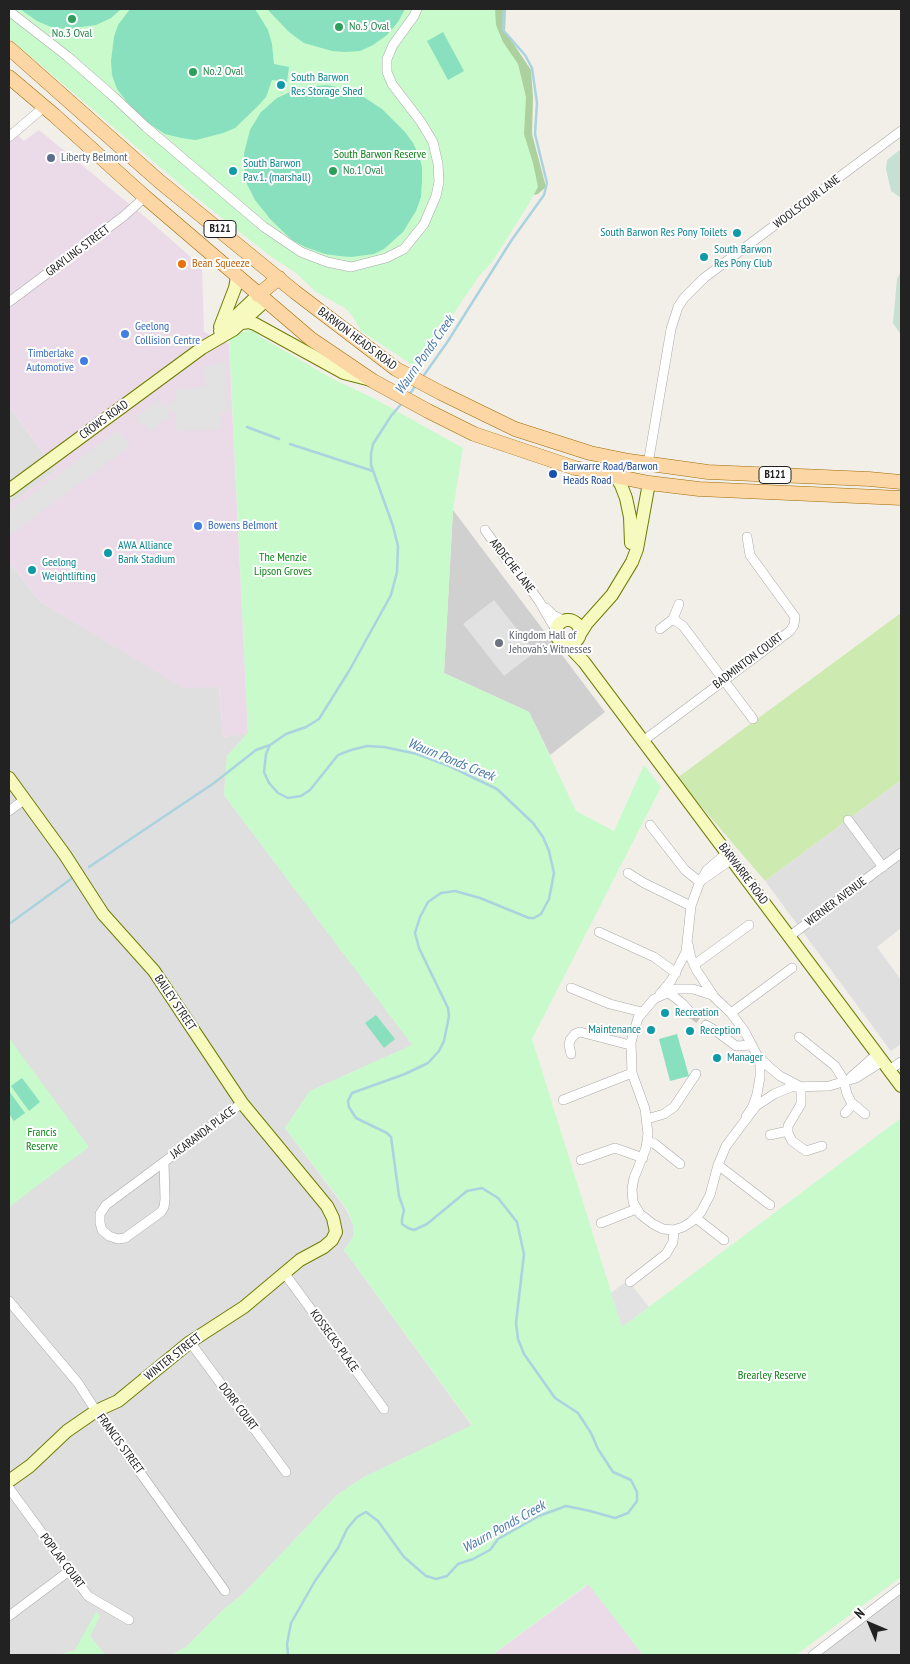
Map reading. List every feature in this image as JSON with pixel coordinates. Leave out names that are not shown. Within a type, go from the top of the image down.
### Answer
[{"type":"main road","name":"BARWON HEADS ROAD","points":[[9,48],[159,181],[325,315],[396,369],[441,394],[514,429],[590,452],[648,464],[708,472],[901,482]]},
{"type":"main road","name":"BARWON HEADS ROAD","points":[[9,77],[237,277],[319,345],[379,384],[428,411],[490,441],[552,462],[645,482],[699,489],[901,498]]},
{"type":"main road","points":[[262,298],[279,278]]},
{"type":"main road","points":[[645,482],[648,464]]},
{"type":"street","points":[[9,11],[68,56],[146,127],[270,231],[306,255],[351,267],[386,258],[404,249],[424,224],[436,196],[439,182],[438,164],[433,142],[421,122],[392,84],[387,72],[387,59],[393,45],[417,9]]},
{"type":"street","points":[[9,137],[44,107]]},
{"type":"street","name":"WOOLSCOUR LANE","points":[[648,464],[671,329],[678,307],[684,298],[704,278],[901,131]]},
{"type":"street","name":"GRAYLING STREET","points":[[9,302],[129,212],[145,197]]},
{"type":"street","points":[[224,325],[237,277]]},
{"type":"street","points":[[224,325],[262,298]]},
{"type":"street","name":"CROWS ROAD","points":[[9,490],[200,349],[242,323],[262,298]]},
{"type":"street","points":[[242,323],[249,322],[258,326],[344,374],[379,384]]},
{"type":"street","name":"CROWS ROAD","points":[[200,349],[224,325]]},
{"type":"street","points":[[616,477],[623,488],[626,498],[630,517],[631,543]]},
{"type":"street","points":[[623,579],[645,482]]},
{"type":"street","points":[[608,600],[592,612],[559,625],[557,632],[559,639],[566,644],[573,643],[587,623],[608,600],[623,579],[637,549],[645,482]]},
{"type":"street","name":"ARDECHE LANE","points":[[485,530],[505,558],[512,563],[539,601],[557,632]]},
{"type":"street","name":"BADMINTON COURT","points":[[643,741],[790,631],[794,625],[795,617],[750,555],[747,537]]},
{"type":"street","name":"ARDECHE LANE","points":[[539,601],[553,614],[569,621]]},
{"type":"street","points":[[660,628],[674,619],[679,604]]},
{"type":"street","points":[[674,619],[683,626],[753,719]]},
{"type":"street","points":[[569,621],[579,628],[579,636]]},
{"type":"street","name":"BARWARRE ROAD","points":[[579,636],[579,650],[584,662]]},
{"type":"street","name":"BARWARRE ROAD","points":[[566,644],[584,662],[891,1070]]},
{"type":"street","name":"BAILEY STREET","points":[[9,778],[65,855],[103,914],[154,971],[242,1103],[267,1135],[308,1181],[333,1218],[336,1232]]},
{"type":"street","points":[[9,811],[25,800]]},
{"type":"street","points":[[848,820],[883,867]]},
{"type":"street","points":[[650,824],[686,872],[700,882]]},
{"type":"street","name":"WERNER AVENUE","points":[[790,936],[901,853]]},
{"type":"street","points":[[730,856],[700,882],[691,906],[686,952],[666,988],[642,1012],[636,1024],[630,1045],[632,1073],[647,1119],[648,1141],[632,1186],[633,1200],[636,1209],[642,1217],[664,1229],[674,1230],[686,1226],[696,1218],[708,1200],[718,1165],[730,1138],[756,1106],[769,1097],[791,1088],[822,1087],[891,1070],[901,1062]]},
{"type":"street","points":[[628,873],[691,906]]},
{"type":"street","points":[[694,965],[749,925]]},
{"type":"street","points":[[599,932],[654,956],[676,973]]},
{"type":"street","points":[[688,937],[689,949],[694,965],[703,982],[732,1013],[743,1029],[760,1062],[760,1077],[754,1103],[746,1117]]},
{"type":"street","points":[[732,1013],[792,968]]},
{"type":"street","points":[[571,988],[610,1004],[642,1012]]},
{"type":"street","points":[[654,999],[681,988],[708,993],[716,998]]},
{"type":"street","points":[[668,992],[692,1014]]},
{"type":"street","points":[[706,1025],[736,1046],[753,1048],[768,1066],[780,1076],[801,1087]]},
{"type":"street","points":[[571,1054],[570,1040],[580,1032],[630,1045]]},
{"type":"street","points":[[799,1037],[835,1066],[845,1082],[847,1094],[852,1104],[865,1114]]},
{"type":"street","points":[[563,1100],[632,1073]]},
{"type":"street","points":[[647,1119],[664,1114],[674,1107],[696,1074]]},
{"type":"street","points":[[801,1087],[801,1104],[789,1123],[788,1131],[792,1141],[803,1150],[808,1151],[822,1146]]},
{"type":"street","name":"JACARANDA PLACE","points":[[164,1162],[165,1200],[161,1212],[125,1238],[118,1239],[109,1236],[102,1230],[100,1223],[100,1214],[106,1205],[242,1103]]},
{"type":"street","points":[[845,1113],[852,1104]]},
{"type":"street","points":[[770,1134],[788,1131]]},
{"type":"street","points":[[648,1141],[655,1144],[680,1164]]},
{"type":"street","points":[[581,1160],[615,1148],[643,1158]]},
{"type":"street","points":[[718,1165],[770,1205]]},
{"type":"street","points":[[601,1223],[636,1209]]},
{"type":"street","points":[[696,1218],[724,1240]]},
{"type":"street","points":[[630,1282],[666,1254],[673,1242],[674,1230]]},
{"type":"street","name":"WINTER STREET","points":[[9,1482],[30,1466],[67,1431],[96,1411],[118,1401],[190,1342],[244,1307],[300,1260],[324,1248],[332,1240],[336,1232]]},
{"type":"street","name":"KOSSECKS PLACE","points":[[284,1274],[384,1409]]},
{"type":"street","name":"FRANCIS STREET","points":[[9,1301],[78,1383],[96,1411],[226,1591]]},
{"type":"street","name":"DORR COURT","points":[[190,1342],[286,1472]]},
{"type":"street","name":"POPLAR COURT","points":[[9,1488],[88,1596],[129,1620]]},
{"type":"street","points":[[9,1616],[69,1571]]},
{"type":"street","points":[[813,1655],[901,1588]]},
{"type":"shaded area","points":[[9,127],[24,141],[39,130],[150,221],[202,267],[204,332],[229,344],[248,733],[223,737],[219,687],[183,688],[41,602],[9,562],[9,505],[56,471],[9,406]]},
{"type":"shaded area","points":[[225,362],[227,412],[221,412],[221,429],[176,431],[175,415],[170,409],[167,411],[171,416],[150,431],[144,423],[141,426],[135,418],[159,399],[165,408],[176,399],[176,389],[205,387],[204,366]]},
{"type":"shaded area","points":[[9,406],[56,471],[9,505]]},
{"type":"shaded area","points":[[118,430],[130,446],[9,536],[9,511]]},
{"type":"shaded area","name":"Kingdom Hall of Jehovah's Witnesses","points":[[453,510],[605,712],[550,755],[529,712],[444,673]]},
{"type":"shaded area","points":[[9,562],[41,602],[183,687],[219,687],[223,737],[248,733],[227,756],[224,795],[413,1045],[310,1091],[285,1128],[346,1209],[353,1225],[353,1237],[344,1250],[472,1426],[364,1477],[337,1495],[244,1593],[223,1610],[186,1647],[171,1655],[105,1655],[90,1636],[100,1615],[75,1650],[59,1655],[9,1655]]},
{"type":"shaded area","points":[[494,600],[535,652],[504,676],[463,624]]},
{"type":"shaded area","points":[[901,780],[901,928],[877,947],[901,980],[901,1044],[891,1051],[765,881]]},
{"type":"shaded area","points":[[628,1280],[649,1307],[622,1327],[611,1293]]},
{"type":"shaded area","points":[[589,1584],[643,1655],[492,1655]]},
{"type":"shaded area","points":[[901,1593],[901,1655],[819,1655]]},
{"type":"green space","name":"South Barwon Reserve","points":[[9,9],[495,9],[496,25],[503,42],[518,64],[526,97],[524,134],[538,187],[492,262],[479,276],[417,368],[361,331],[345,308],[316,292],[296,273],[270,256],[189,192],[9,38]]},
{"type":"green space","name":"No.3 Oval","points":[[20,9],[121,9],[111,18],[96,25],[66,29],[51,27],[37,21]]},
{"type":"green space","name":"No.2 Oval","points":[[130,9],[255,9],[268,30],[272,44],[274,64],[289,67],[287,82],[272,80],[266,97],[235,128],[196,140],[165,134],[136,114],[117,89],[112,75],[111,61],[114,37],[118,25]]},
{"type":"green space","name":"No.5 Oval","points":[[267,9],[405,9],[398,22],[387,35],[360,51],[346,52],[332,51],[304,43],[289,32]]},
{"type":"green space","points":[[473,9],[506,9],[505,31],[531,70],[533,97],[532,134],[546,187],[538,194],[525,197]]},
{"type":"green space","points":[[443,32],[464,71],[448,80],[427,41]]},
{"type":"green space","name":"No.1 Oval","points":[[327,85],[359,94],[382,109],[405,132],[419,155],[422,167],[422,181],[421,197],[416,211],[403,232],[384,249],[374,254],[351,257],[325,254],[292,240],[271,220],[255,200],[247,184],[244,153],[250,130],[261,112],[277,98],[290,92],[305,87]]},
{"type":"green space","points":[[901,149],[901,198],[891,191],[886,169],[887,160]]},
{"type":"green space","points":[[901,271],[901,335],[893,323],[897,279]]},
{"type":"green space","points":[[254,329],[259,336],[331,378],[375,399],[463,448],[453,510],[444,673],[529,712],[576,811],[614,831],[644,765],[661,787],[532,1039],[622,1327],[901,1118],[901,1577],[796,1655],[643,1655],[588,1584],[492,1655],[171,1655],[186,1647],[223,1610],[244,1593],[337,1495],[364,1477],[472,1425],[344,1250],[353,1237],[353,1225],[347,1209],[285,1128],[310,1091],[412,1045],[224,795],[227,756],[248,733],[229,338]]},
{"type":"green space","points":[[901,613],[901,780],[765,881],[677,778]]},
{"type":"green space","points":[[376,1015],[395,1039],[384,1048],[365,1023]]},
{"type":"green space","points":[[677,1034],[689,1076],[670,1081],[659,1039]]},
{"type":"green space","name":"Francis Reserve","points":[[9,1038],[89,1147],[9,1207]]},
{"type":"green space","points":[[22,1078],[40,1102],[29,1111],[11,1086]]},
{"type":"green space","points":[[9,1091],[25,1113],[14,1121],[9,1114]]},
{"type":"green space","points":[[96,1612],[100,1615],[90,1636],[105,1655],[59,1655],[75,1650]]},
{"type":"waterway","name":"Waurn Ponds Creek","points":[[422,378],[448,341],[511,241],[544,195],[547,183],[535,134],[537,103],[532,68],[525,55],[503,30],[504,9]]},
{"type":"waterway","name":"Waurn Ponds Creek","points":[[408,396],[417,384]]},
{"type":"waterway","name":"Waurn Ponds Creek","points":[[288,1655],[287,1644],[291,1623],[315,1581],[338,1548],[347,1529],[357,1517],[366,1512],[378,1521],[404,1557],[426,1576],[436,1579],[447,1576],[458,1564],[490,1550],[498,1539],[539,1516],[566,1506],[615,1518],[628,1513],[637,1501],[637,1492],[631,1480],[613,1472],[578,1413],[555,1398],[524,1354],[518,1339],[516,1323],[524,1254],[517,1222],[498,1198],[482,1188],[467,1191],[427,1224],[414,1230],[402,1224],[404,1210],[399,1196],[391,1137],[387,1133],[356,1118],[349,1107],[348,1101],[352,1093],[405,1074],[428,1063],[439,1051],[444,1041],[449,1016],[448,1008],[419,948],[415,933],[420,917],[428,902],[441,893],[455,891],[480,898],[529,918],[534,918],[541,914],[549,899],[554,873],[549,851],[543,837],[533,823],[497,789],[449,766],[417,754],[384,747],[367,746],[351,750],[338,755],[310,790],[301,796],[288,798],[278,793],[269,783],[264,772],[266,754],[270,745],[286,734],[306,727],[319,719],[349,671],[391,595],[397,572],[398,546],[393,526],[371,465],[371,454],[373,444],[391,416],[403,402]]},
{"type":"waterway","points":[[247,427],[279,439]]},
{"type":"waterway","points":[[290,444],[373,471]]},
{"type":"waterway","points":[[89,867],[214,783],[256,750],[270,745]]},
{"type":"waterway","points":[[9,924],[71,879]]},
{"type":"tunnel","points":[[692,1014],[706,1025]]},
{"type":"place","name":"No.3 Oval","points":[[72,19]]},
{"type":"place","name":"No.5 Oval","points":[[339,27]]},
{"type":"place","name":"No.2 Oval","points":[[193,72]]},
{"type":"place","name":"South Barwon Res Storage Shed","points":[[281,85]]},
{"type":"place","name":"Liberty Belmont","points":[[51,158]]},
{"type":"place","name":"South Barwon Pav.1. (marshall)","points":[[233,171]]},
{"type":"place","name":"No.1 Oval","points":[[333,171]]},
{"type":"place","name":"South Barwon Res Pony Toilets","points":[[737,233]]},
{"type":"place","name":"South Barwon Res Pony Club","points":[[704,257]]},
{"type":"place","name":"Bean Squeeze","points":[[182,264]]},
{"type":"place","name":"Geelong Collision Centre","points":[[125,334]]},
{"type":"place","name":"Timberlake Automotive","points":[[84,361]]},
{"type":"place","name":"Barwarre Road/Barwon Heads Road","points":[[553,474]]},
{"type":"place","name":"Bowens Belmont","points":[[198,526]]},
{"type":"place","name":"AWA Alliance Bank Stadium","points":[[108,553]]},
{"type":"place","name":"Geelong Weightlifting","points":[[32,570]]},
{"type":"place","name":"Kingdom Hall of Jehovah's Witnesses","points":[[499,643]]},
{"type":"place","name":"Recreation","points":[[665,1013]]},
{"type":"place","name":"Maintenance","points":[[651,1030]]},
{"type":"place","name":"Reception","points":[[690,1031]]},
{"type":"place","name":"Manager","points":[[717,1058]]},
{"type":"park label","name":"The Menzie Lipson Groves","points":[[283,565]]},
{"type":"park label","name":"Brearley Reserve","points":[[772,1376]]}]
